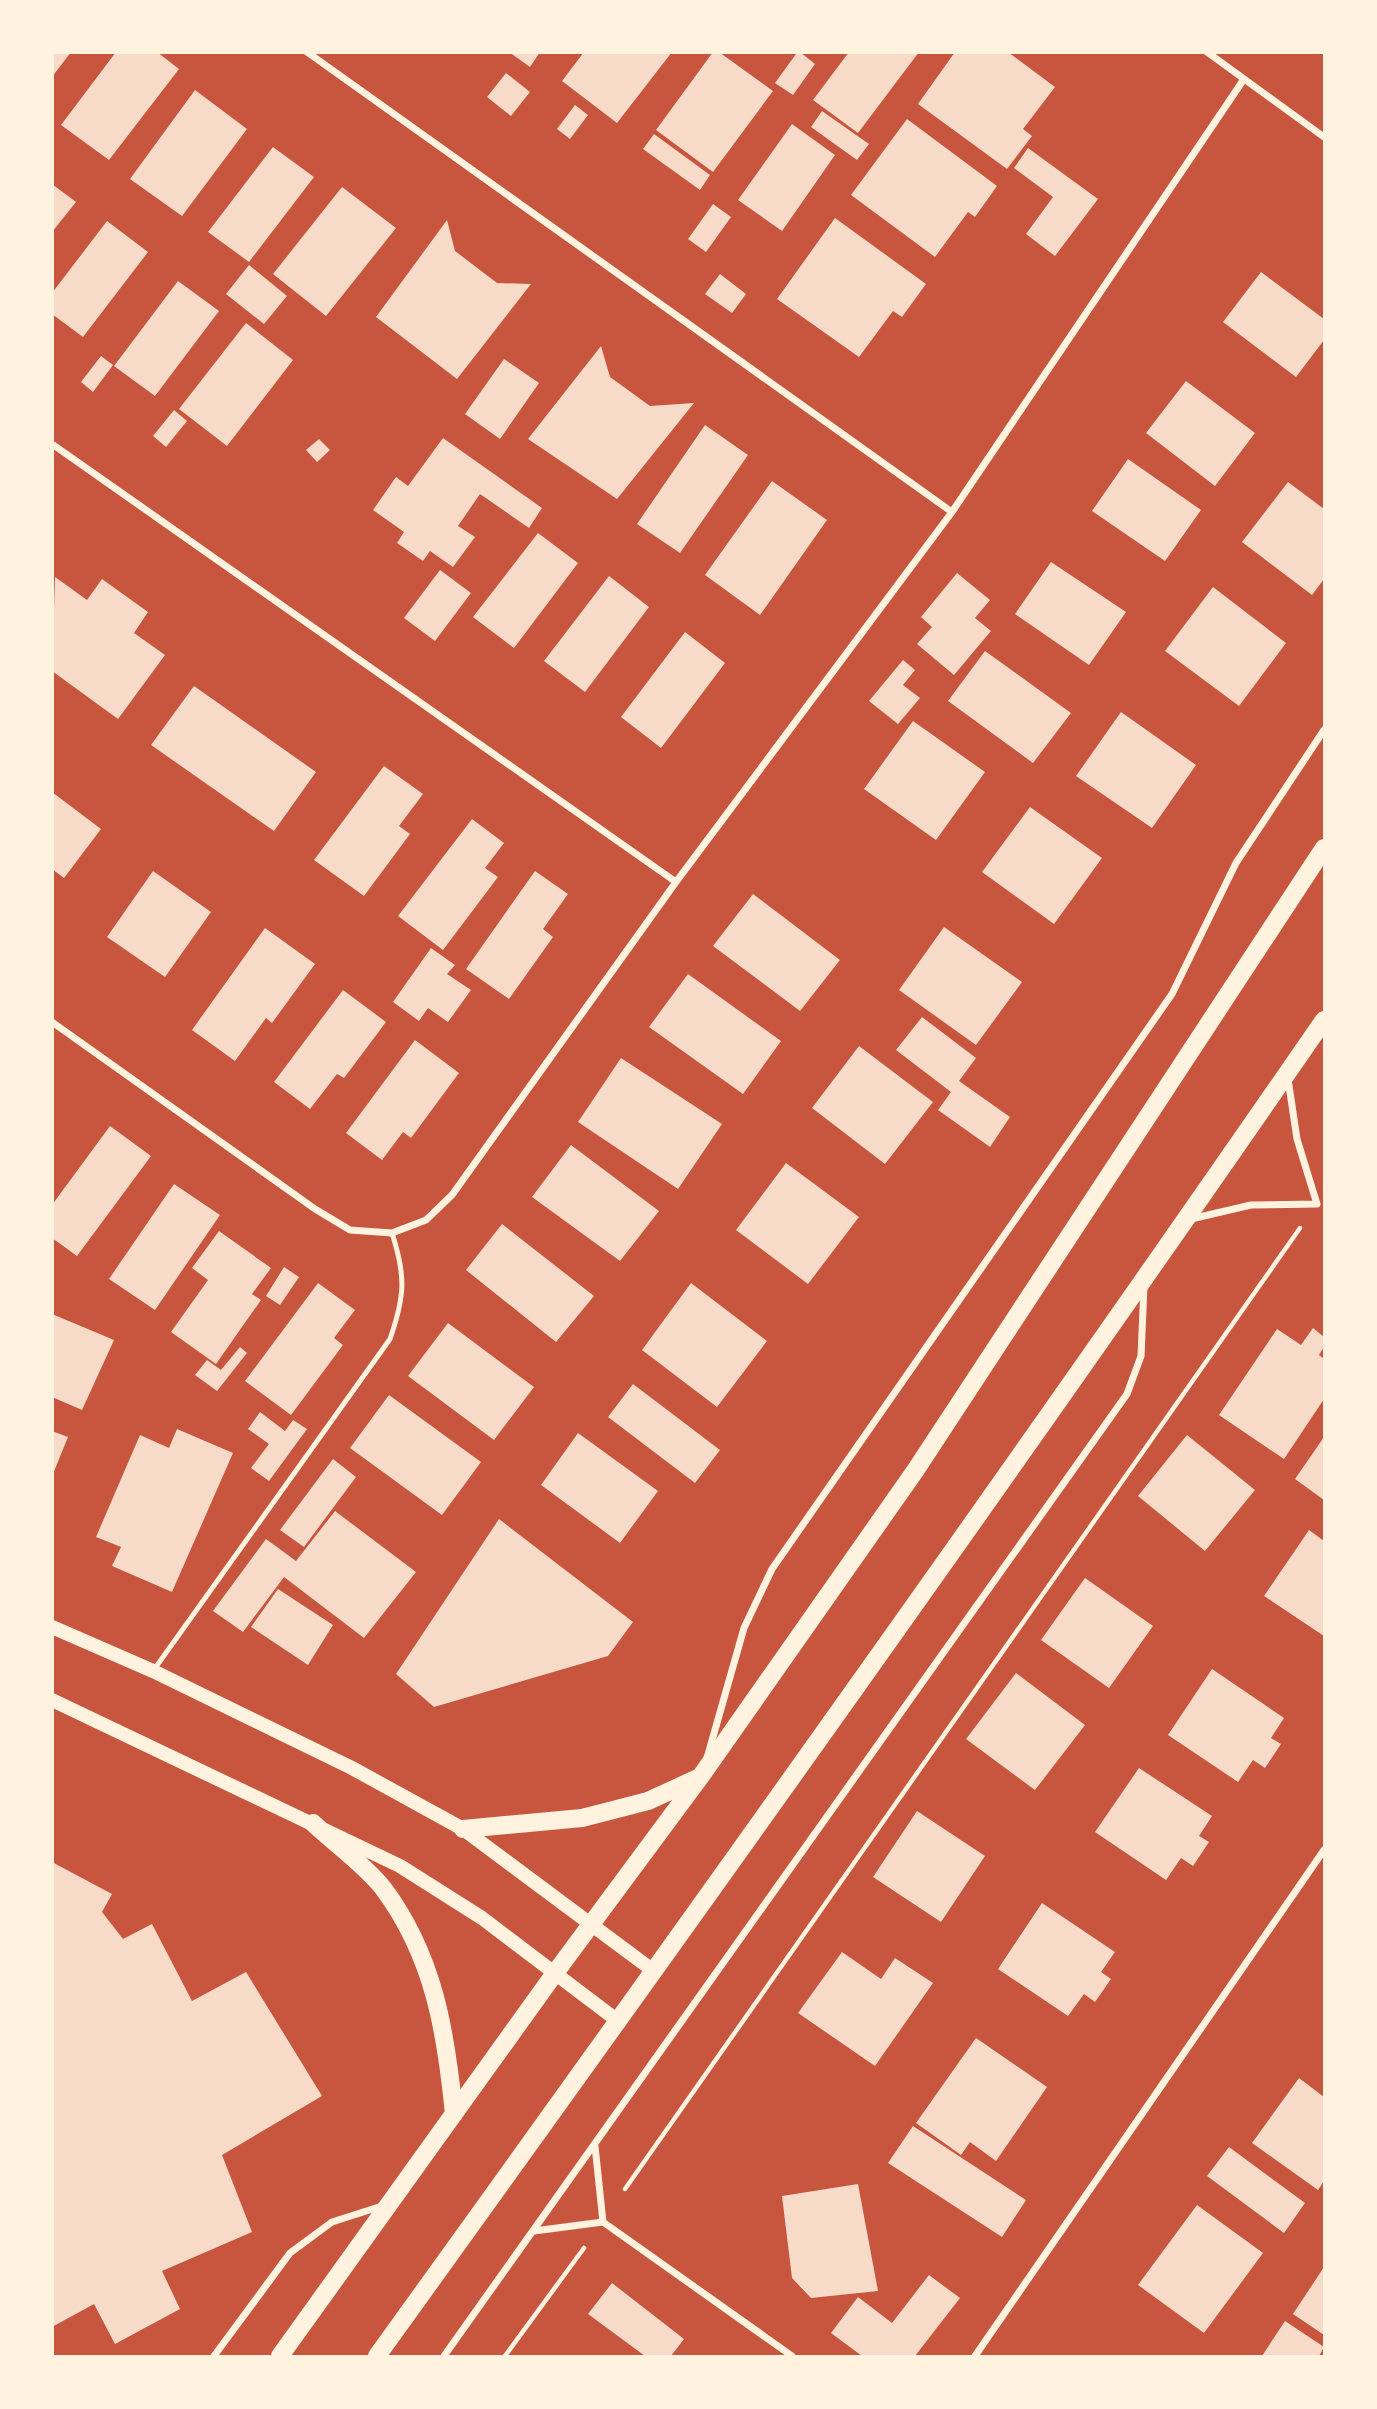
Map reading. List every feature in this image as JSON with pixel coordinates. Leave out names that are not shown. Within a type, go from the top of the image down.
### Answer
[{"type":"main road","points":[[280,2357],[555,1973],[701,1776],[915,1471],[1325,848]]},
{"type":"main road","points":[[377,2357],[655,1972],[1144,1283],[1287,1072],[1323,1024]]},
{"type":"main road","points":[[52,1628],[153,1671],[352,1768],[463,1829],[655,1972]]},
{"type":"main road","points":[[52,1700],[400,1866],[482,1918],[618,2021]]},
{"type":"main road","points":[[463,1829],[582,1818],[648,1801],[701,1776]]},
{"type":"main road","points":[[313,1823],[382,1887],[414,1938],[438,1999],[454,2114]]},
{"type":"street","points":[[307,52],[952,512]]},
{"type":"street","points":[[1207,52],[1325,137]]},
{"type":"street","points":[[52,1022],[315,1209],[350,1230],[392,1233],[426,1220],[452,1195],[676,882],[952,512],[1244,79]]},
{"type":"street","points":[[52,444],[676,882]]},
{"type":"street","points":[[701,1776],[744,1628],[772,1569],[1171,994],[1236,863],[1325,730]]},
{"type":"street","points":[[1287,1072],[1297,1139],[1317,1204]]},
{"type":"street","points":[[1187,1220],[1251,1205],[1317,1204],[1325,1209]]},
{"type":"street","points":[[444,2357],[1128,1394],[1141,1356],[1144,1283]]},
{"type":"street","points":[[975,2357],[1325,1850]]},
{"type":"street","points":[[595,2146],[603,2222]]},
{"type":"street","points":[[214,2357],[274,2274],[310,2236],[332,2222],[390,2204]]},
{"type":"street","points":[[534,2231],[603,2222],[792,2357]]},
{"type":"lane","points":[[153,1671],[390,1339],[402,1296],[403,1267],[392,1233]]},
{"type":"path","points":[[505,2357],[603,2222],[1317,1204]]},
{"type":"building","points":[[52,52],[71,52],[52,77]]},
{"type":"building","points":[[116,52],[157,52],[179,69],[109,160],[61,125]]},
{"type":"building","points":[[509,52],[540,52],[530,67]]},
{"type":"building","points":[[584,52],[672,52],[617,123],[562,81]]},
{"type":"building","points":[[713,52],[719,52],[773,91],[713,172],[656,130]]},
{"type":"building","points":[[794,52],[800,52],[815,64],[793,95],[775,83],[796,54]]},
{"type":"building","points":[[849,52],[919,52],[858,133],[813,100]]},
{"type":"building","points":[[955,52],[1008,52],[1055,87],[1023,129],[1032,136],[1007,169],[918,104]]},
{"type":"building","points":[[506,73],[530,92],[511,116],[487,97]]},
{"type":"building","points":[[195,90],[247,129],[182,216],[130,179]]},
{"type":"building","points":[[575,105],[588,115],[570,139],[557,129]]},
{"type":"building","points":[[822,111],[869,144],[857,160],[811,127]]},
{"type":"building","points":[[907,119],[997,186],[975,217],[968,212],[935,257],[851,195]]},
{"type":"building","points":[[792,124],[835,155],[782,231],[738,200]]},
{"type":"building","points":[[654,134],[710,175],[700,190],[643,149]]},
{"type":"building","points":[[273,147],[314,177],[249,262],[208,232]]},
{"type":"building","points":[[1028,148],[1098,199],[1055,256],[1026,234],[1053,197],[1014,168]]},
{"type":"building","points":[[52,184],[76,202],[52,232]]},
{"type":"building","points":[[342,187],[396,228],[326,316],[273,274]]},
{"type":"building","points":[[713,204],[731,217],[706,252],[688,239]]},
{"type":"building","points":[[835,218],[926,284],[902,317],[893,311],[859,357],[777,299]]},
{"type":"building","points":[[447,220],[455,251],[497,283],[531,284],[457,379],[376,317]]},
{"type":"building","points":[[107,221],[148,252],[83,337],[52,314],[52,293]]},
{"type":"building","points":[[249,265],[287,296],[264,324],[226,294]]},
{"type":"building","points":[[1261,272],[1324,319],[1324,340],[1296,377],[1223,322]]},
{"type":"building","points":[[720,274],[746,294],[732,313],[705,294]]},
{"type":"building","points":[[178,281],[219,311],[155,396],[114,366]]},
{"type":"building","points":[[246,323],[293,360],[227,446],[179,409]]},
{"type":"building","points":[[601,346],[610,377],[650,406],[694,403],[617,499],[528,439]]},
{"type":"building","points":[[101,356],[113,365],[93,392],[81,382]]},
{"type":"building","points":[[504,359],[539,383],[500,439],[465,414]]},
{"type":"building","points":[[1186,381],[1255,433],[1215,486],[1146,433]]},
{"type":"building","points":[[174,410],[187,421],[166,447],[153,436]]},
{"type":"building","points":[[705,425],[748,455],[680,553],[637,524]]},
{"type":"building","points":[[443,438],[542,508],[529,528],[480,494],[458,526],[475,537],[453,567],[430,551],[423,561],[397,543],[404,532],[373,510],[396,477],[408,486]]},
{"type":"building","points":[[319,439],[330,450],[317,462],[306,450]]},
{"type":"building","points":[[1128,459],[1201,510],[1165,561],[1092,511]]},
{"type":"building","points":[[772,481],[827,520],[760,615],[705,575]]},
{"type":"building","points":[[1288,482],[1324,509],[1324,579],[1312,595],[1242,542]]},
{"type":"building","points":[[538,533],[578,563],[514,648],[473,617]]},
{"type":"building","points":[[1051,562],[1126,612],[1089,665],[1015,614]]},
{"type":"building","points":[[440,570],[471,593],[435,641],[404,618]]},
{"type":"building","points":[[957,573],[990,600],[975,618],[991,631],[954,675],[917,644],[932,627],[921,617]]},
{"type":"building","points":[[609,576],[649,607],[585,692],[544,661]]},
{"type":"building","points":[[55,577],[87,600],[102,579],[148,612],[134,633],[165,655],[118,719],[52,671]]},
{"type":"building","points":[[1213,587],[1286,643],[1239,706],[1165,651]]},
{"type":"building","points":[[685,632],[725,663],[661,748],[621,717]]},
{"type":"building","points":[[985,651],[1071,713],[1033,763],[948,701]]},
{"type":"building","points":[[903,660],[915,670],[903,685],[920,698],[898,724],[869,701]]},
{"type":"building","points":[[194,686],[316,772],[274,831],[151,745]]},
{"type":"building","points":[[1121,712],[1196,765],[1152,828],[1076,776]]},
{"type":"building","points":[[913,721],[985,772],[936,840],[864,789]]},
{"type":"building","points":[[384,766],[423,794],[399,826],[410,834],[364,896],[314,860]]},
{"type":"building","points":[[52,792],[101,829],[64,878],[52,869]]},
{"type":"building","points":[[1030,807],[1102,858],[1054,924],[982,872]]},
{"type":"building","points":[[472,819],[504,843],[485,868],[498,877],[443,950],[398,916]]},
{"type":"building","points":[[153,871],[211,912],[165,977],[107,937]]},
{"type":"building","points":[[535,871],[568,894],[543,929],[553,937],[509,999],[466,969]]},
{"type":"building","points":[[753,894],[840,960],[800,1011],[713,946]]},
{"type":"building","points":[[944,927],[1022,982],[976,1045],[899,990]]},
{"type":"building","points":[[265,928],[315,964],[272,1023],[266,1018],[235,1061],[192,1030]]},
{"type":"building","points":[[431,948],[455,965],[447,974],[471,990],[448,1022],[428,1008],[419,1021],[393,1002]]},
{"type":"building","points":[[688,974],[781,1041],[743,1094],[649,1027]]},
{"type":"building","points":[[343,990],[386,1022],[344,1078],[337,1074],[310,1109],[274,1082]]},
{"type":"building","points":[[922,1017],[976,1058],[959,1081],[1010,1117],[990,1147],[938,1110],[951,1092],[896,1050]]},
{"type":"building","points":[[415,1040],[459,1073],[411,1138],[403,1132],[382,1160],[346,1133]]},
{"type":"building","points":[[859,1046],[933,1102],[885,1164],[812,1108]]},
{"type":"building","points":[[621,1058],[722,1124],[678,1189],[578,1122]]},
{"type":"building","points":[[110,1126],[151,1156],[77,1256],[52,1238],[52,1205]]},
{"type":"building","points":[[571,1145],[659,1211],[620,1261],[532,1197]]},
{"type":"building","points":[[786,1163],[859,1217],[808,1284],[736,1230]]},
{"type":"building","points":[[174,1184],[220,1215],[155,1310],[109,1279]]},
{"type":"building","points":[[502,1224],[594,1296],[556,1342],[466,1270]]},
{"type":"building","points":[[219,1231],[271,1268],[252,1294],[261,1300],[216,1364],[171,1332],[208,1280],[192,1268]]},
{"type":"building","points":[[284,1267],[299,1277],[280,1305],[266,1296]]},
{"type":"building","points":[[318,1283],[355,1310],[334,1338],[343,1345],[291,1415],[245,1381]]},
{"type":"building","points":[[691,1283],[767,1341],[717,1407],[642,1350]]},
{"type":"building","points":[[52,1314],[114,1340],[82,1410],[52,1397]]},
{"type":"building","points":[[448,1323],[534,1387],[494,1440],[408,1376]]},
{"type":"building","points":[[1313,1328],[1324,1337],[1324,1347],[1319,1355],[1324,1359],[1324,1399],[1284,1459],[1219,1415],[1277,1329],[1301,1345]]},
{"type":"building","points":[[240,1347],[247,1353],[217,1391],[195,1375],[207,1360],[221,1370]]},
{"type":"building","points":[[633,1384],[720,1450],[695,1483],[608,1417]]},
{"type":"building","points":[[389,1395],[481,1462],[442,1515],[350,1448]]},
{"type":"building","points":[[260,1412],[285,1431],[293,1420],[307,1429],[269,1481],[251,1468],[269,1444],[248,1429]]},
{"type":"building","points":[[177,1429],[233,1453],[172,1592],[112,1566],[121,1547],[96,1537],[140,1435],[169,1448]]},
{"type":"building","points":[[52,1431],[68,1437],[53,1474],[52,1474]]},
{"type":"building","points":[[578,1433],[658,1491],[620,1543],[541,1485]]},
{"type":"building","points":[[1187,1435],[1255,1490],[1205,1551],[1138,1496]]},
{"type":"building","points":[[1324,1437],[1324,1500],[1295,1479]]},
{"type":"building","points":[[333,1459],[356,1477],[304,1547],[280,1530]]},
{"type":"building","points":[[335,1511],[416,1572],[364,1638],[284,1577],[243,1632],[213,1611],[266,1539],[296,1561]]},
{"type":"building","points":[[499,1519],[633,1622],[608,1656],[434,1707],[396,1674]]},
{"type":"building","points":[[1309,1530],[1324,1541],[1324,1636],[1264,1596]]},
{"type":"building","points":[[1085,1578],[1153,1626],[1109,1688],[1041,1640]]},
{"type":"building","points":[[278,1589],[333,1625],[308,1665],[251,1627]]},
{"type":"building","points":[[1212,1669],[1284,1718],[1271,1738],[1281,1744],[1265,1768],[1253,1760],[1238,1782],[1168,1735]]},
{"type":"building","points":[[1016,1673],[1085,1725],[1035,1790],[966,1739]]},
{"type":"building","points":[[1139,1768],[1212,1816],[1199,1836],[1209,1842],[1193,1866],[1181,1858],[1166,1880],[1095,1832]]},
{"type":"building","points":[[917,1811],[985,1856],[941,1922],[873,1877]]},
{"type":"building","points":[[52,1862],[112,1894],[102,1912],[123,1939],[152,1924],[192,2001],[246,1972],[322,2096],[222,2155],[252,2232],[162,2271],[180,2309],[115,2344],[94,2304],[52,2327]]},
{"type":"building","points":[[1042,1903],[1115,1952],[1101,1972],[1111,1979],[1095,2002],[1084,1994],[1068,2016],[998,1969]]},
{"type":"building","points":[[842,1952],[881,1979],[895,1958],[933,1983],[875,2066],[798,2013]]},
{"type":"building","points":[[976,2038],[1047,2087],[996,2161],[970,2142],[961,2155],[916,2123]]},
{"type":"building","points":[[1299,2078],[1324,2097],[1324,2181],[1318,2190],[1252,2143]]},
{"type":"building","points":[[913,2126],[1026,2200],[1002,2237],[888,2163]]},
{"type":"building","points":[[1229,2147],[1305,2203],[1284,2233],[1207,2176]]},
{"type":"building","points":[[858,2184],[878,2291],[811,2298],[792,2278],[782,2196]]},
{"type":"building","points":[[1197,2205],[1263,2253],[1204,2333],[1138,2285]]},
{"type":"building","points":[[1324,2267],[1324,2335],[1293,2314]]},
{"type":"building","points":[[929,2275],[960,2298],[915,2356],[862,2356],[831,2333],[858,2297],[892,2323]]},
{"type":"building","points":[[612,2283],[684,2339],[671,2356],[645,2356],[588,2314]]},
{"type":"building","points":[[1285,2321],[1324,2347],[1319,2356],[1262,2356]]}]
